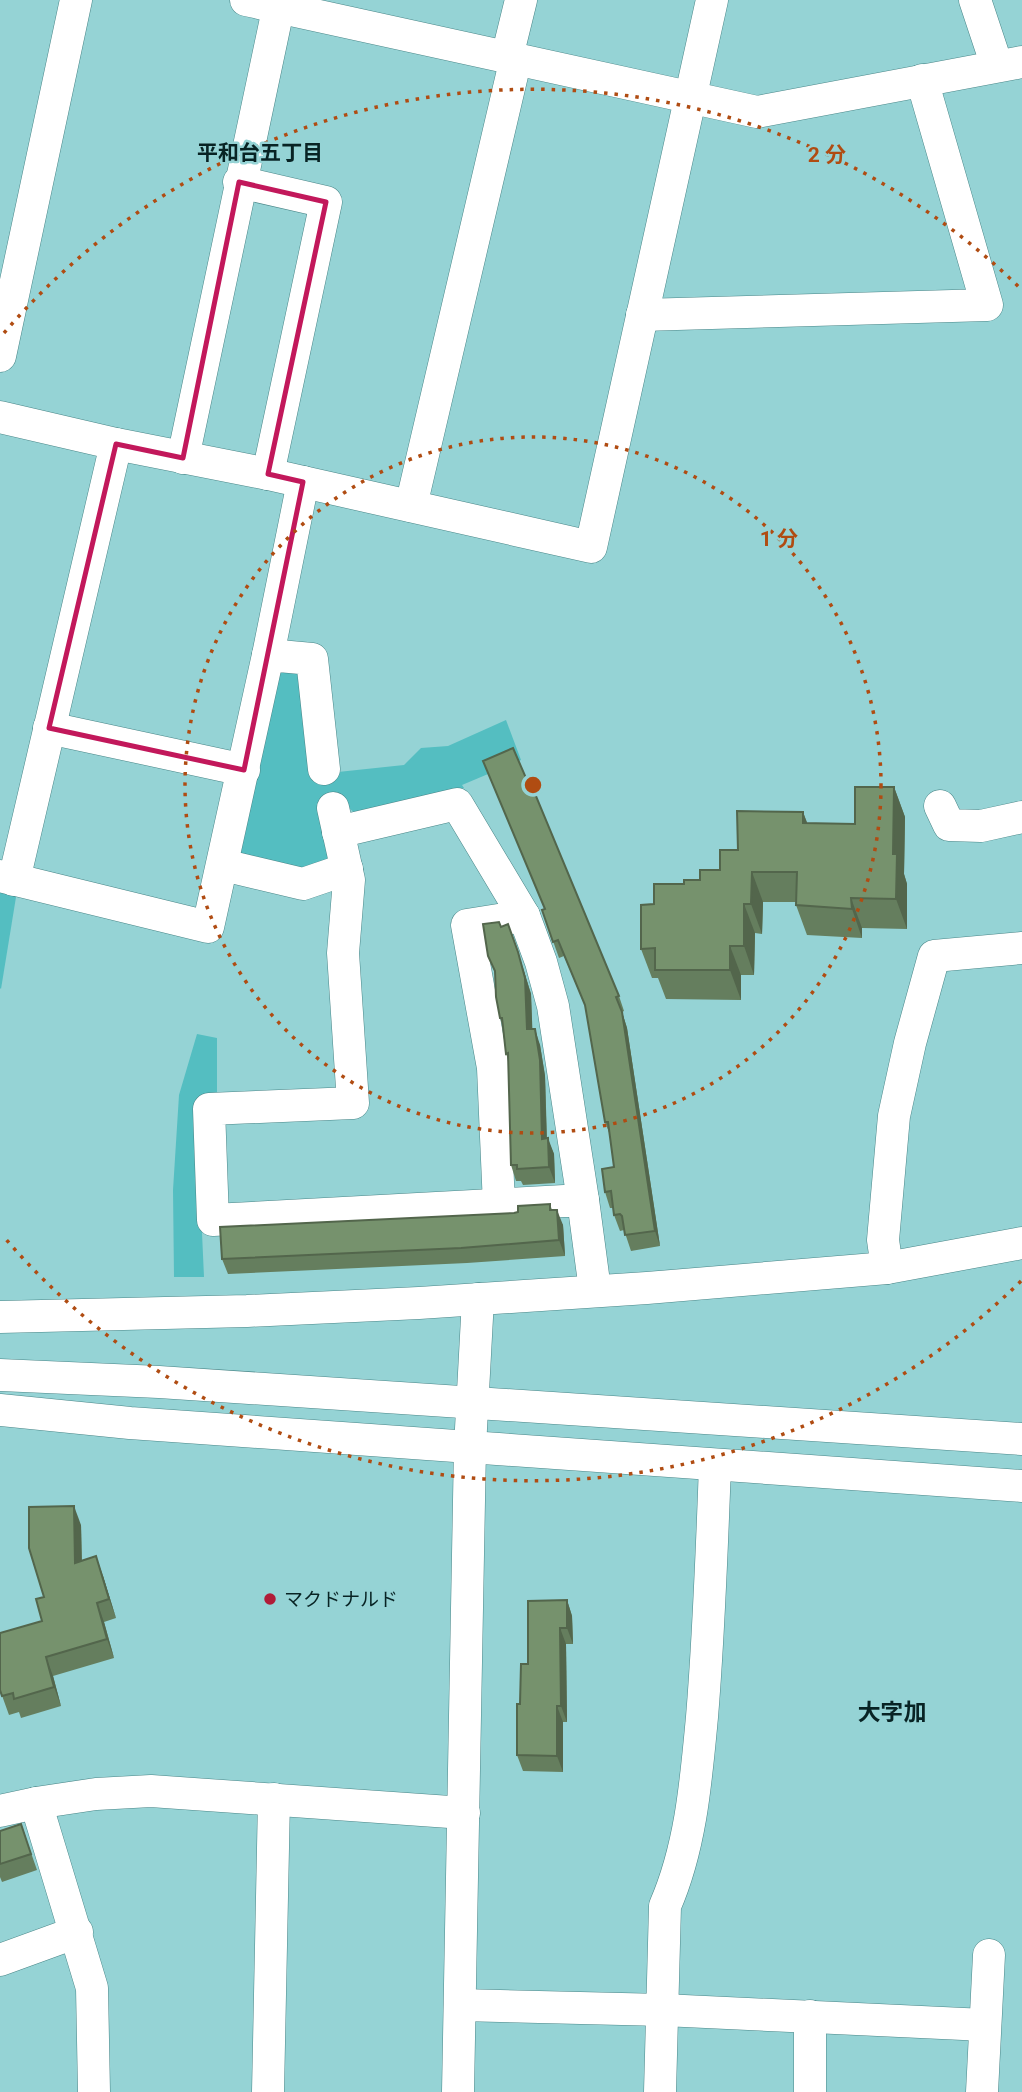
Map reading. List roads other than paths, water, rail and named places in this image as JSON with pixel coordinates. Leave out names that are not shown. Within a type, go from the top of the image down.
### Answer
[{"type":"street","points":[[0,356],[76,0]]},
{"type":"street","points":[[246,0],[279,3],[757,112],[1010,64],[975,0]]},
{"type":"street","points":[[411,506],[512,57],[520,0]]},
{"type":"street","points":[[0,416],[116,444],[268,474],[592,547],[712,0]]},
{"type":"street","points":[[183,458],[279,3]]},
{"type":"street","points":[[642,314],[987,305],[922,80]]},
{"type":"street","points":[[239,183],[326,202],[268,474]]},
{"type":"street","points":[[116,444],[49,728],[7,878],[208,928],[244,770],[303,482]]},
{"type":"street","points":[[268,655],[312,659],[324,769]]},
{"type":"street","points":[[49,728],[244,770]]},
{"type":"street","points":[[583,1200],[213,1220],[209,1110],[353,1103],[343,953],[349,880],[336,820],[457,804],[524,916],[541,962],[552,1006],[583,1200],[595,1290]]},
{"type":"street","points":[[940,806],[949,825],[981,826],[1022,817]]},
{"type":"street","points":[[223,865],[303,884],[347,869]]},
{"type":"street","points":[[499,1205],[492,1068],[467,925],[524,916]]},
{"type":"street","points":[[887,1268],[883,1240],[894,1116],[933,956],[1022,948]]},
{"type":"street","points":[[0,1317],[247,1311],[660,1287],[887,1268],[1022,1243]]},
{"type":"street","points":[[458,2092],[470,1447],[478,1299]]},
{"type":"street","points":[[0,1374],[159,1382],[1022,1439]]},
{"type":"street","points":[[0,1410],[130,1423],[1022,1486]]},
{"type":"street","points":[[660,2092],[665,1906],[676,1880],[693,1807],[708,1647],[715,1465]]},
{"type":"street","points":[[0,1811],[96,1794],[151,1791],[464,1813]]},
{"type":"street","points":[[268,2092],[274,1800]]},
{"type":"street","points":[[36,1803],[92,1988],[94,2092]]},
{"type":"street","points":[[0,1960],[76,1932]]},
{"type":"street","points":[[982,2092],[989,1955]]},
{"type":"street","points":[[460,2005],[663,2010],[985,2025]]},
{"type":"street","points":[[810,2016],[810,2092]]},
{"type":"place","name":"マクドナルド","points":[[270,1599]]},
{"type":"district","name":"平和台五丁目","points":[[260,153]]},
{"type":"district","name":"大字加","points":[[892,1712]]}]
